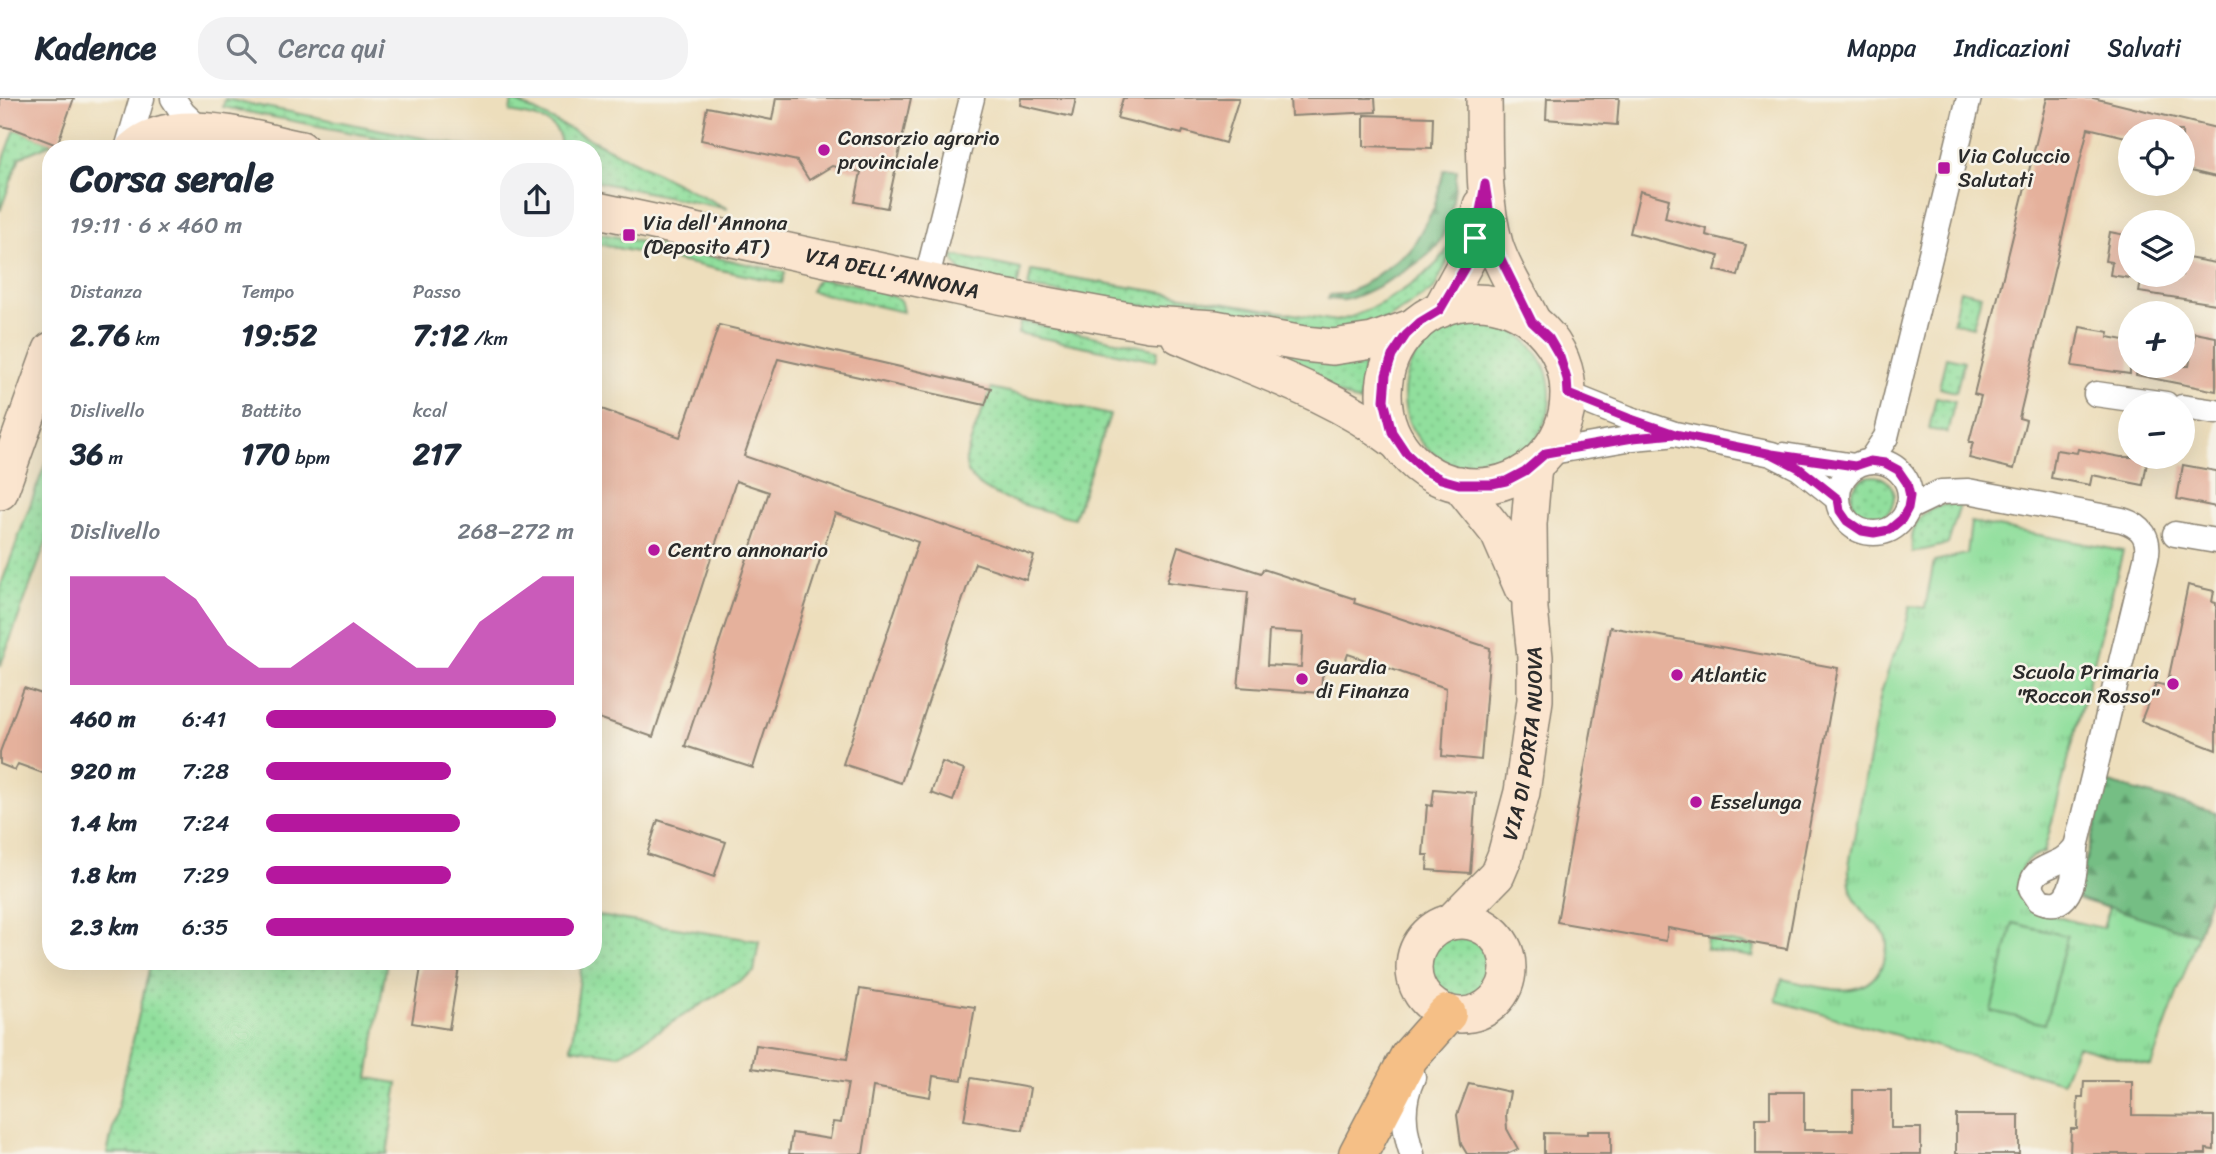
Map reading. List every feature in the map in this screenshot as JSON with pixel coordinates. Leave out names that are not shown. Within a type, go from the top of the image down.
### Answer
[{"type":"highway","points":[[1358,1154],[1409,1057],[1452,1015]]},
{"type":"street","points":[[130,140],[142,98]]},
{"type":"street","points":[[173,98],[183,113],[201,130]]},
{"type":"street","points":[[926,281],[972,98]]},
{"type":"street","points":[[1484,98],[1485,184],[1496,245],[1532,322]]},
{"type":"street","points":[[1881,469],[1886,437],[1969,98]]},
{"type":"street","points":[[143,140],[178,129],[201,130],[254,140]]},
{"type":"street","points":[[1428,318],[1471,255],[1485,184]]},
{"type":"street","name":"VIA DELL'ANNONA","points":[[602,211],[926,281],[1150,324],[1215,328],[1333,347],[1373,341],[1461,304],[1488,303],[1508,308],[1532,322],[1549,338],[1560,357],[1567,379],[1564,422],[1540,459],[1513,478],[1499,483],[1459,484],[1424,470],[1379,428],[1333,401],[1150,324]]},
{"type":"street","name":"VIA DELL'ANNONA","points":[[1398,443],[1384,400],[1385,381],[1395,351],[1428,318]]},
{"type":"street","points":[[0,492],[42,375]]},
{"type":"street","points":[[1568,394],[1675,434],[1772,454],[1881,469],[1941,492],[1968,491],[2122,520],[2136,526],[2147,538],[2146,559],[2076,847]]},
{"type":"street","points":[[2096,394],[2118,397]]},
{"type":"street","points":[[2195,409],[2216,412]]},
{"type":"street","points":[[1540,459],[1633,438],[1675,434]]},
{"type":"street","points":[[1772,454],[1799,468],[1838,499]]},
{"type":"street","name":"VIA DI PORTA NUOVA","points":[[1497,875],[1501,943],[1508,964],[1502,992],[1483,1010],[1469,1015],[1452,1015],[1436,1009],[1424,998],[1416,984],[1413,968],[1416,952],[1424,938],[1436,928],[1451,922],[1497,875],[1505,856],[1522,792],[1531,737],[1535,657],[1530,609],[1529,524],[1540,459]]},
{"type":"street","points":[[1881,469],[1910,496],[1908,508],[1902,519],[1889,530],[1868,532],[1847,521],[1840,511],[1838,499],[1842,480],[1881,469]]},
{"type":"street","name":"VIA DI PORTA NUOVA","points":[[1459,484],[1498,533],[1530,609]]},
{"type":"street","points":[[1908,508],[1941,492]]},
{"type":"street","points":[[2175,534],[2216,541]]},
{"type":"street","points":[[1451,922],[1476,923],[1493,933],[1501,943]]},
{"type":"street","points":[[1412,1154],[1404,1118],[1407,1094],[1429,1048],[1452,1015]]},
{"type":"green space","points":[[505,98],[509,98],[592,140],[560,140],[557,131],[545,121],[510,112],[512,100]]},
{"type":"green space","points":[[225,99],[432,140],[388,140],[223,107]]},
{"type":"green space","points":[[15,129],[45,140],[42,140],[42,148],[20,157],[0,211],[0,170]]},
{"type":"green space","points":[[602,145],[728,209],[602,183]]},
{"type":"green space","points":[[1444,170],[1457,170],[1453,199],[1446,226],[1432,251],[1395,277],[1366,292],[1344,300],[1328,299],[1330,295],[1343,294],[1360,287],[1410,251],[1434,208]]},
{"type":"green space","points":[[1459,229],[1463,229],[1434,289],[1377,326],[1345,337],[1028,288],[1031,271],[1336,321],[1375,306],[1414,282],[1439,261]]},
{"type":"green space","points":[[602,234],[785,272],[782,283],[602,245]]},
{"type":"green space","points":[[951,255],[1021,269],[1017,287],[961,272]]},
{"type":"green space","points":[[817,280],[848,283],[886,293],[901,302],[903,312],[811,291]]},
{"type":"green space","points":[[1960,290],[1981,295],[1973,327],[1953,322]]},
{"type":"green space","points":[[1021,321],[1158,350],[1156,361],[1018,333]]},
{"type":"green space","points":[[1477,322],[1505,328],[1528,344],[1544,367],[1550,395],[1544,423],[1528,446],[1505,462],[1477,468],[1449,462],[1426,446],[1410,423],[1404,395],[1410,367],[1426,344],[1449,328]]},
{"type":"green space","points":[[1209,336],[1367,357],[1360,403]]},
{"type":"green space","points":[[1946,357],[1964,361],[1956,392],[1939,388]]},
{"type":"green space","points":[[991,388],[1110,415],[1074,518],[1009,500],[978,483],[968,473],[968,452]]},
{"type":"green space","points":[[1936,397],[1955,401],[1947,433],[1929,429]]},
{"type":"green space","points":[[42,473],[42,553],[0,667],[0,588]]},
{"type":"green space","points":[[1873,476],[1888,482],[1894,497],[1888,512],[1873,518],[1858,512],[1852,497],[1858,482]]},
{"type":"green space","points":[[1961,502],[1948,544],[1912,553],[1917,521],[1939,506]]},
{"type":"green space","points":[[1971,522],[2123,551],[2044,852],[2026,861],[2019,875],[2018,889],[2019,896],[2027,904],[2047,914],[2072,921],[2103,928],[2109,907],[2198,935],[2151,1066],[2077,1046],[2062,1082],[1776,1001],[1782,979],[1837,990],[1862,986],[1873,979],[1886,956],[1885,935],[1856,901],[1849,873],[1881,693],[1892,659],[1903,638],[1910,606],[1925,608],[1934,561],[1967,554]]},
{"type":"green space","points":[[2106,782],[2216,813],[2216,877],[2198,935],[2076,898]]},
{"type":"green space","points":[[602,916],[759,941],[754,972],[619,1055],[571,1048],[581,970],[602,970]]},
{"type":"green space","points":[[2013,923],[2067,936],[2045,1024],[1991,1011]]},
{"type":"green space","points":[[1461,935],[1474,938],[1484,945],[1491,955],[1494,968],[1491,981],[1484,991],[1474,998],[1461,1001],[1448,998],[1438,991],[1431,981],[1428,968],[1431,955],[1438,945],[1448,938]]},
{"type":"green space","points":[[1707,938],[1755,946],[1753,957],[1706,949]]},
{"type":"green space","points":[[149,970],[386,970],[368,1078],[398,1083],[387,1154],[107,1154]]},
{"type":"building","points":[[0,98],[74,98],[59,140],[44,140],[0,126]]},
{"type":"building","name":"Consorzio agrario provinciale","points":[[776,98],[911,98],[887,208],[855,202],[861,172],[832,166],[809,180],[797,161],[701,140],[707,107],[772,120]]},
{"type":"building","points":[[1021,98],[1076,98],[1072,117],[1020,105]]},
{"type":"building","points":[[1123,98],[1239,98],[1225,143],[1183,131],[1182,134],[1117,118]]},
{"type":"building","points":[[1290,98],[1375,98],[1376,112],[1291,116]]},
{"type":"building","points":[[1547,98],[1619,98],[1617,125],[1546,119]]},
{"type":"building","points":[[2047,98],[2093,98],[2179,119],[2118,119],[2118,135],[2088,128],[2019,418],[2026,420],[2014,469],[1969,458],[1973,442],[1969,442],[1981,396],[1974,394]]},
{"type":"building","points":[[1364,115],[1433,117],[1432,148],[1364,146]]},
{"type":"building","points":[[2195,123],[2216,128],[2216,177],[2195,172]]},
{"type":"building","points":[[1640,191],[1669,199],[1665,218],[1707,229],[1706,235],[1746,245],[1738,276],[1715,270],[1719,256],[1630,233]]},
{"type":"building","points":[[2110,232],[2118,234],[2118,276],[2110,275],[2112,262],[2105,261]]},
{"type":"building","points":[[2195,259],[2216,263],[2216,304],[2139,292],[2140,287],[2195,287]]},
{"type":"building","name":"Centro annonario","points":[[719,325],[991,388],[985,405],[778,359],[744,456],[1034,556],[1026,580],[975,563],[901,783],[843,764],[918,542],[835,513],[753,768],[685,746],[769,492],[736,481],[653,737],[602,719],[602,409],[680,437]]},
{"type":"building","points":[[2080,327],[2109,332],[2108,337],[2118,339],[2118,372],[2072,366]]},
{"type":"building","points":[[2195,333],[2216,337],[2216,391],[2151,378],[2195,378]]},
{"type":"building","points":[[2078,449],[2118,456],[2118,469],[2146,469],[2143,485],[2092,475],[2090,485],[2051,478],[2056,450],[2077,453]]},
{"type":"building","points":[[2195,467],[2216,471],[2216,507],[2177,499],[2182,469]]},
{"type":"building","points":[[1178,546],[1261,573],[1263,569],[1355,599],[1354,603],[1490,648],[1481,760],[1442,756],[1446,688],[1348,654],[1344,665],[1328,663],[1322,677],[1321,693],[1238,687],[1248,592],[1167,582]],"holes":[[[1269,631],[1303,633],[1301,667],[1267,665]]]},
{"type":"building","points":[[2188,585],[2214,591],[2212,602],[2216,603],[2216,750],[2141,721],[2156,683],[2167,686]]},
{"type":"building","name":"Esselunga","points":[[1610,627],[1838,668],[1787,949],[1668,928],[1666,941],[1557,922]]},
{"type":"building","points":[[24,688],[42,694],[42,773],[18,764],[15,770],[0,764],[0,752]]},
{"type":"building","points":[[942,762],[964,770],[953,801],[931,793]]},
{"type":"building","points":[[1434,789],[1476,793],[1470,873],[1427,870],[1428,855],[1423,855],[1427,805],[1432,806]]},
{"type":"building","points":[[658,820],[726,842],[714,877],[647,854]]},
{"type":"building","points":[[421,970],[459,970],[449,1029],[412,1023]]},
{"type":"building","points":[[860,989],[975,1007],[962,1080],[933,1076],[930,1097],[873,1087],[863,1154],[789,1154],[792,1133],[830,1139],[833,1122],[841,1123],[848,1083],[752,1068],[756,1045],[847,1059]]},
{"type":"building","points":[[971,1078],[1030,1088],[1023,1130],[964,1120]]},
{"type":"building","points":[[2084,1081],[2132,1081],[2132,1115],[2214,1116],[2214,1150],[2206,1149],[2206,1154],[2070,1154],[2071,1129],[2077,1129],[2078,1097],[2083,1097]]},
{"type":"building","points":[[1469,1083],[1510,1092],[1506,1114],[1507,1129],[1518,1149],[1507,1154],[1467,1154],[1461,1144],[1457,1115]]},
{"type":"building","points":[[1853,1090],[1891,1090],[1891,1128],[1921,1128],[1921,1154],[1756,1154],[1756,1118],[1770,1118],[1770,1092],[1804,1092],[1804,1130],[1853,1130]]},
{"type":"building","points":[[1956,1115],[2019,1115],[2019,1154],[1956,1154]]},
{"type":"building","points":[[1588,1131],[1611,1131],[1611,1154],[1544,1154],[1544,1133],[1588,1134]]},
{"type":"place","name":"Consorzio agrario provinciale","points":[[824,150]]},
{"type":"place","name":"Via Coluccio Salutati","points":[[1944,168]]},
{"type":"place","name":"Via dell'Annona (Deposito AT)","points":[[629,235]]},
{"type":"place","name":"Centro annonario","points":[[654,550]]},
{"type":"place","name":"Atlantic","points":[[1677,675]]},
{"type":"place","name":"Guardia di Finanza","points":[[1302,679]]},
{"type":"place","name":"Scuola Primaria \"Roccon Rosso\"","points":[[2173,684]]},
{"type":"place","name":"Esselunga","points":[[1696,802]]},
{"type":"route","points":[[1475,238],[1471,255],[1440,310],[1420,322],[1406,335],[1392,356],[1386,375],[1384,400],[1392,432],[1406,453],[1424,470],[1459,484],[1492,484],[1506,481],[1525,471],[1546,453],[1633,438],[1675,434],[1772,454],[1799,468],[1838,499],[1843,516],[1856,528],[1868,532],[1889,530],[1902,519],[1908,508],[1909,489],[1898,470],[1885,463],[1870,461],[1855,466],[1772,454],[1675,434],[1568,394],[1567,379],[1560,357],[1549,338],[1532,322],[1500,257],[1485,184],[1475,238]]}]
